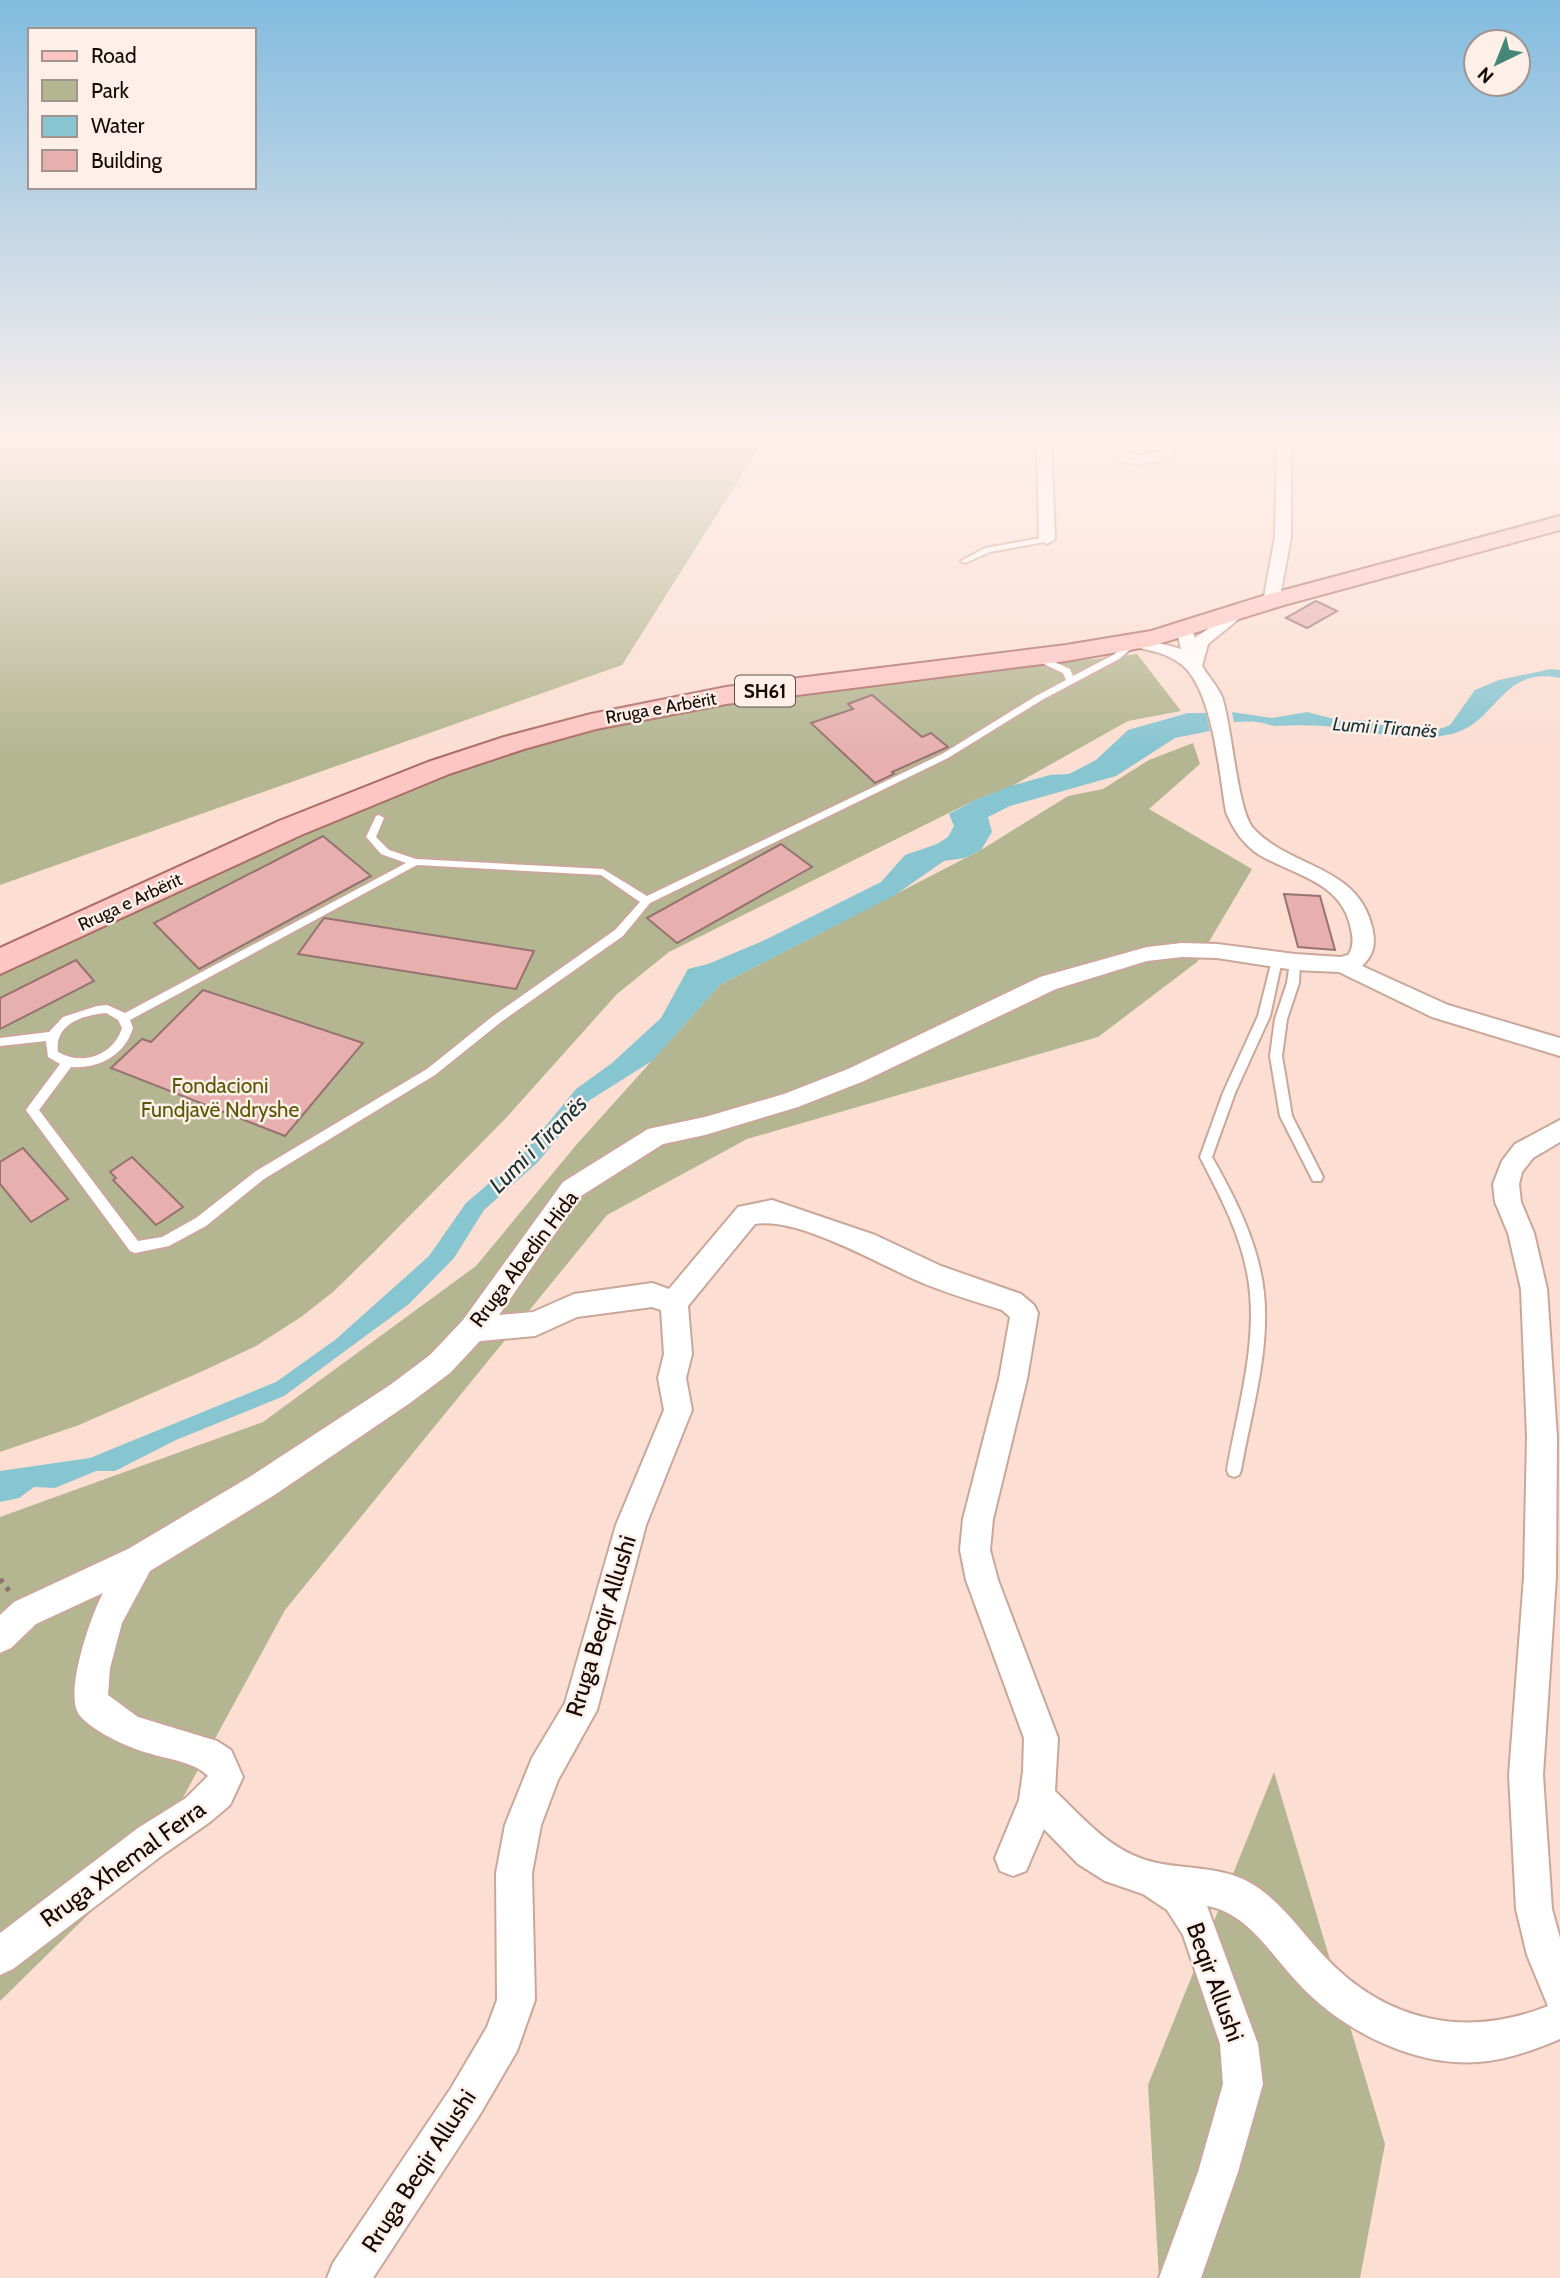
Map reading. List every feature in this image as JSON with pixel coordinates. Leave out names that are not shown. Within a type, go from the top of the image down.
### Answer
[{"type":"main road","name":"Rruga e Arbërit","points":[[0,962],[265,840],[397,784],[540,736],[591,722],[736,695],[1136,642],[1185,631],[1271,602],[1493,541]]},
{"type":"street","points":[[1271,602],[1282,541]]},
{"type":"street","points":[[1193,666],[1200,642],[1238,613]]},
{"type":"street","points":[[1185,631],[1193,666],[1213,696],[1236,812],[1242,828],[1265,849],[1322,876],[1338,887],[1351,902],[1360,920],[1364,939],[1362,952],[1356,961],[1343,964]]},
{"type":"street","points":[[1136,642],[1161,646],[1193,666]]},
{"type":"street","name":"Rruga Abedin Hida","points":[[0,1637],[25,1614],[139,1560],[261,1486],[400,1394],[440,1364],[473,1329],[572,1189],[657,1136],[705,1126],[790,1101],[856,1074],[1048,983],[1147,954],[1182,950],[1217,951],[1286,961],[1343,964]]},
{"type":"street","points":[[1343,964],[1370,980],[1440,1011],[1559,1047]]},
{"type":"street","points":[[1560,1130],[1524,1151],[1511,1168],[1506,1184],[1508,1202],[1521,1233],[1534,1289],[1542,1437],[1540,1577],[1526,1775],[1534,1909],[1546,1955],[1560,1992]]},
{"type":"street","points":[[473,1329],[535,1324],[574,1306],[643,1296],[652,1295],[674,1303],[747,1215],[772,1211],[866,1243],[933,1275],[1011,1302],[1024,1313],[1013,1379],[978,1519],[975,1550],[982,1580],[1041,1738],[1042,1765],[1038,1798],[1029,1827],[1013,1858]]},
{"type":"street","name":"Rruga Beqir Allushi","points":[[348,2278],[465,2102],[503,2037],[516,2000],[514,1895],[523,1825],[544,1770],[580,1710],[631,1525],[678,1410],[672,1378],[678,1354],[674,1303]]},
{"type":"street","name":"Rruga Xhemal Ferra","points":[[0,1956],[151,1841],[198,1810],[218,1793],[226,1777],[219,1762],[205,1753],[130,1731],[91,1703],[94,1668],[107,1618],[139,1560]]},
{"type":"street","name":"Beqir Allushi","points":[[1038,1798],[1091,1850],[1118,1868],[1152,1879],[1180,1897],[1198,1925],[1239,2044],[1243,2084],[1218,2172],[1180,2278]]},
{"type":"street","points":[[1152,1879],[1231,1892],[1252,1906],[1322,1982],[1376,2020],[1430,2042],[1485,2044],[1537,2030],[1560,2020]]},
{"type":"lane","points":[[965,561],[988,550],[1039,541]]},
{"type":"lane","points":[[67,1064],[32,1110],[135,1247],[164,1242],[201,1222],[260,1175],[431,1072],[497,1019],[619,933],[646,901],[945,756],[1004,718],[1116,657],[1136,642]]},
{"type":"lane","points":[[1036,657],[1066,671],[1071,681]]},
{"type":"lane","points":[[379,818],[371,837],[386,852],[415,862],[603,872],[646,901]]},
{"type":"lane","points":[[125,1018],[415,862]]},
{"type":"lane","points":[[1286,961],[1293,983],[1281,1019],[1276,1056],[1286,1116],[1317,1177]]},
{"type":"lane","points":[[1234,1470],[1258,1316],[1254,1273],[1225,1190],[1206,1157],[1229,1093],[1286,961]]},
{"type":"lane","points":[[107,1009],[125,1018],[128,1034],[115,1051],[92,1062],[67,1064],[52,1054],[49,1046],[51,1036],[58,1027],[81,1013],[107,1009]]},
{"type":"lane","points":[[0,1042],[51,1036]]},
{"type":"green space","points":[[0,541],[700,541],[622,665],[0,885]]},
{"type":"green space","name":"Fondacioni Fundjavë Ndryshe","points":[[1137,654],[1181,711],[1128,721],[1012,786],[975,800],[669,952],[617,994],[505,1119],[333,1292],[301,1317],[256,1346],[205,1370],[79,1425],[0,1452],[0,957],[400,785],[562,733],[719,702]]},
{"type":"green space","points":[[1193,743],[1200,764],[1149,809],[1252,869],[1197,962],[1098,1037],[747,1139],[607,1215],[285,1610],[155,1849],[0,2001],[0,1517],[263,1422],[476,1266],[577,1144],[720,985],[981,850],[1068,796],[1103,789],[1149,760]]},
{"type":"green space","points":[[1274,1772],[1385,2144],[1360,2278],[1159,2278],[1148,2085]]},
{"type":"water","name":"Lumi i Tiranës","points":[[1551,669],[1560,670],[1560,678],[1540,677],[1525,680],[1501,697],[1480,719],[1467,728],[1436,737],[1404,737],[1324,726],[1234,722],[1232,712],[1272,718],[1307,712],[1342,721],[1364,720],[1381,725],[1424,730],[1443,728],[1450,725],[1475,690],[1499,680]]},
{"type":"water","name":"Lumi i Tiranës","points":[[1188,713],[1206,713],[1210,731],[1175,738],[1116,776],[1010,806],[988,817],[992,832],[981,850],[965,858],[944,861],[895,895],[720,985],[652,1061],[590,1100],[537,1163],[484,1210],[454,1258],[409,1304],[284,1396],[176,1440],[115,1471],[96,1471],[55,1488],[34,1487],[19,1498],[0,1502],[0,1471],[90,1458],[276,1382],[335,1340],[429,1256],[466,1203],[522,1155],[576,1089],[612,1063],[661,1018],[688,969],[708,964],[765,940],[881,882],[905,855],[937,844],[948,837],[954,826],[949,814],[975,800],[1050,775],[1069,774],[1096,760],[1128,730]]},
{"type":"building","points":[[1316,601],[1337,611],[1307,628],[1286,618]]},
{"type":"building","points":[[872,695],[922,737],[931,733],[948,747],[892,772],[894,774],[875,783],[811,723],[853,709],[848,704]]},
{"type":"building","points":[[323,836],[371,876],[199,969],[154,923]]},
{"type":"building","points":[[781,844],[812,867],[677,943],[647,918]]},
{"type":"building","points":[[1284,894],[1320,896],[1335,950],[1298,947]]},
{"type":"building","points":[[324,918],[534,951],[516,989],[298,954]]},
{"type":"building","points":[[76,960],[94,981],[0,1029],[0,998]]},
{"type":"building","points":[[203,990],[363,1043],[285,1136],[111,1068],[142,1039],[151,1042]]},
{"type":"building","points":[[23,1148],[68,1199],[31,1222],[0,1184],[0,1162]]},
{"type":"building","points":[[132,1157],[183,1207],[156,1225],[113,1180],[116,1178],[110,1172]]}]
